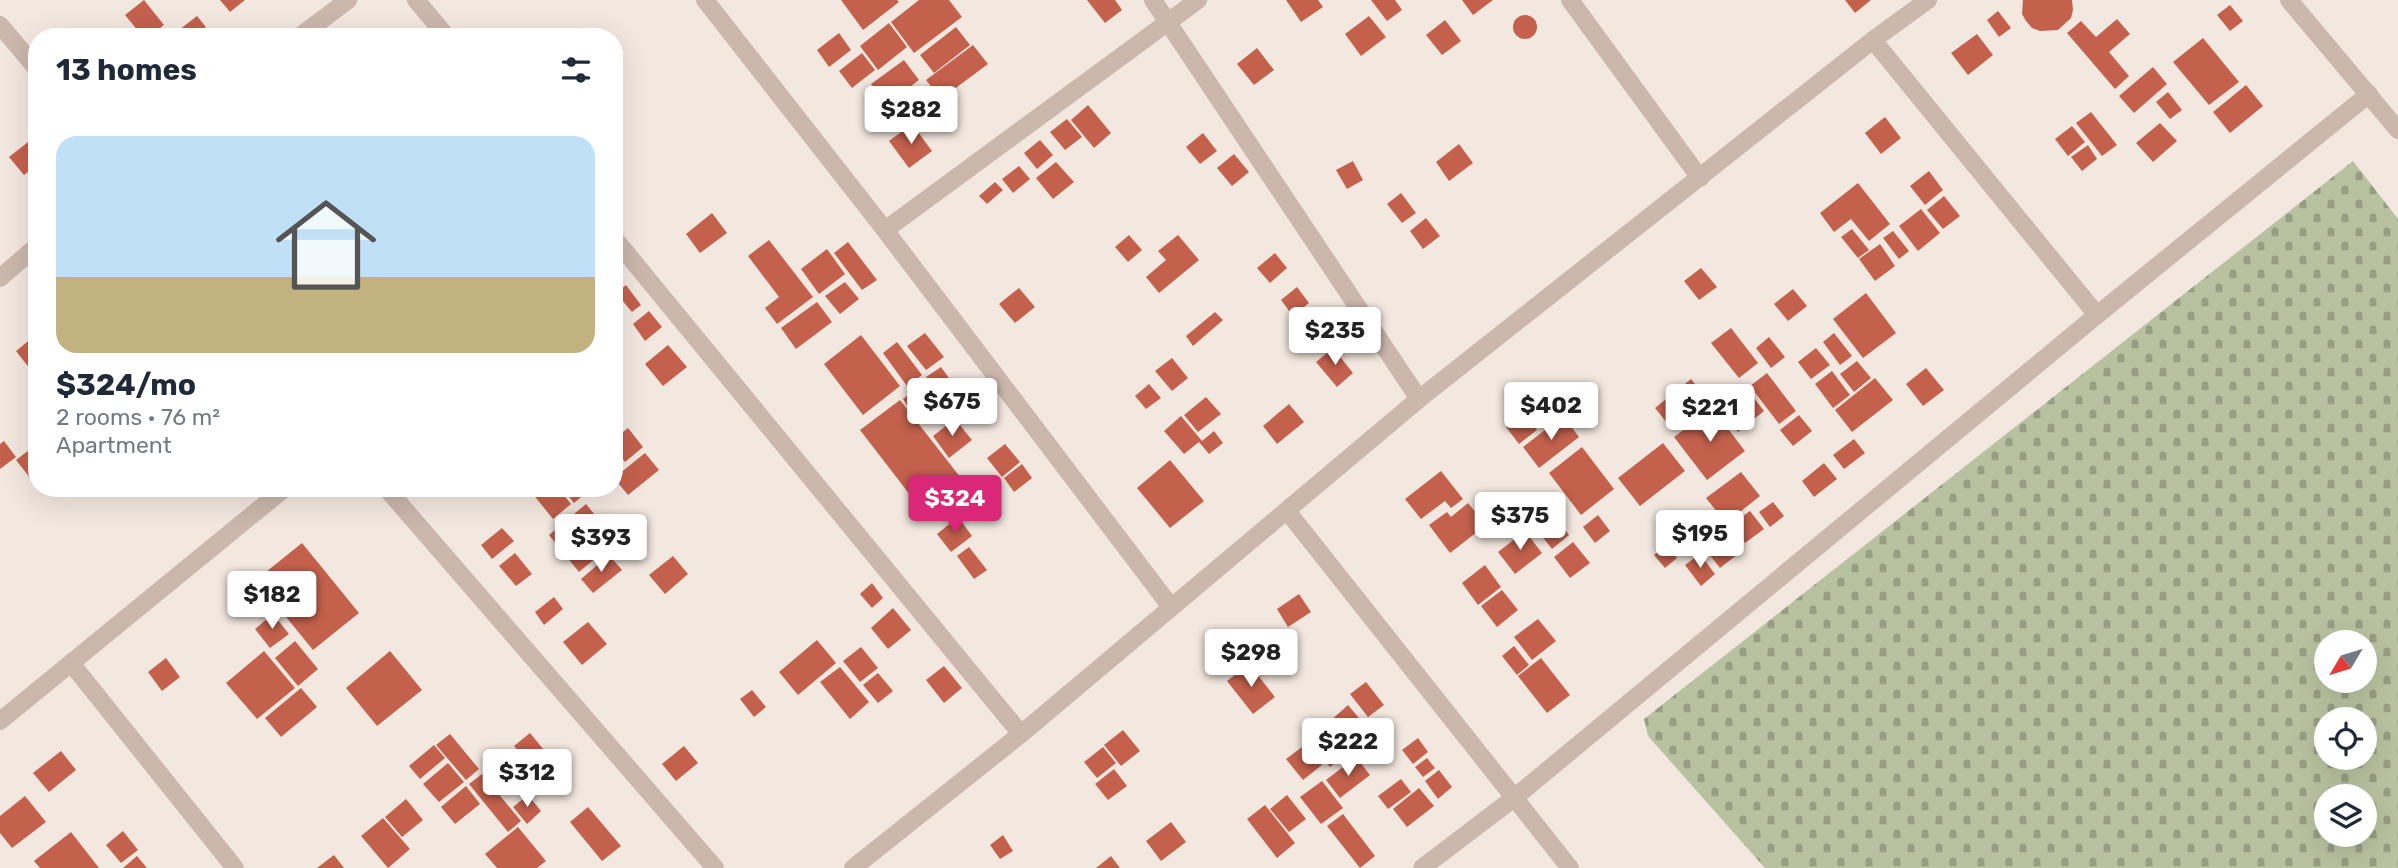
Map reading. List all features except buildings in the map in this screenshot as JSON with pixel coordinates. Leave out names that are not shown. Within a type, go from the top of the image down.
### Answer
[{"type":"street","points":[[311,28],[348,0]]},
{"type":"street","points":[[416,0],[439,28]]},
{"type":"street","points":[[705,0],[885,230],[1171,607]]},
{"type":"street","points":[[1153,0],[1419,399]]},
{"type":"street","points":[[885,230],[1198,0]]},
{"type":"street","points":[[1570,0],[1700,178]]},
{"type":"street","points":[[853,868],[1021,734],[1419,399],[1873,40],[1928,0]]},
{"type":"street","points":[[2289,0],[2398,130]]},
{"type":"street","points":[[0,25],[28,58]]},
{"type":"street","points":[[1873,40],[2097,315]]},
{"type":"street","points":[[1422,868],[1514,798],[2097,315],[2369,94]]},
{"type":"street","points":[[623,249],[1021,734]]},
{"type":"street","points":[[0,278],[28,254]]},
{"type":"street","points":[[0,721],[274,497]]},
{"type":"street","points":[[394,497],[715,868]]},
{"type":"street","points":[[1287,511],[1570,868]]},
{"type":"street","points":[[71,663],[235,868]]},
{"type":"green space","points":[[2353,161],[2398,219],[2398,868],[1765,868],[1648,736],[1644,719]]}]
